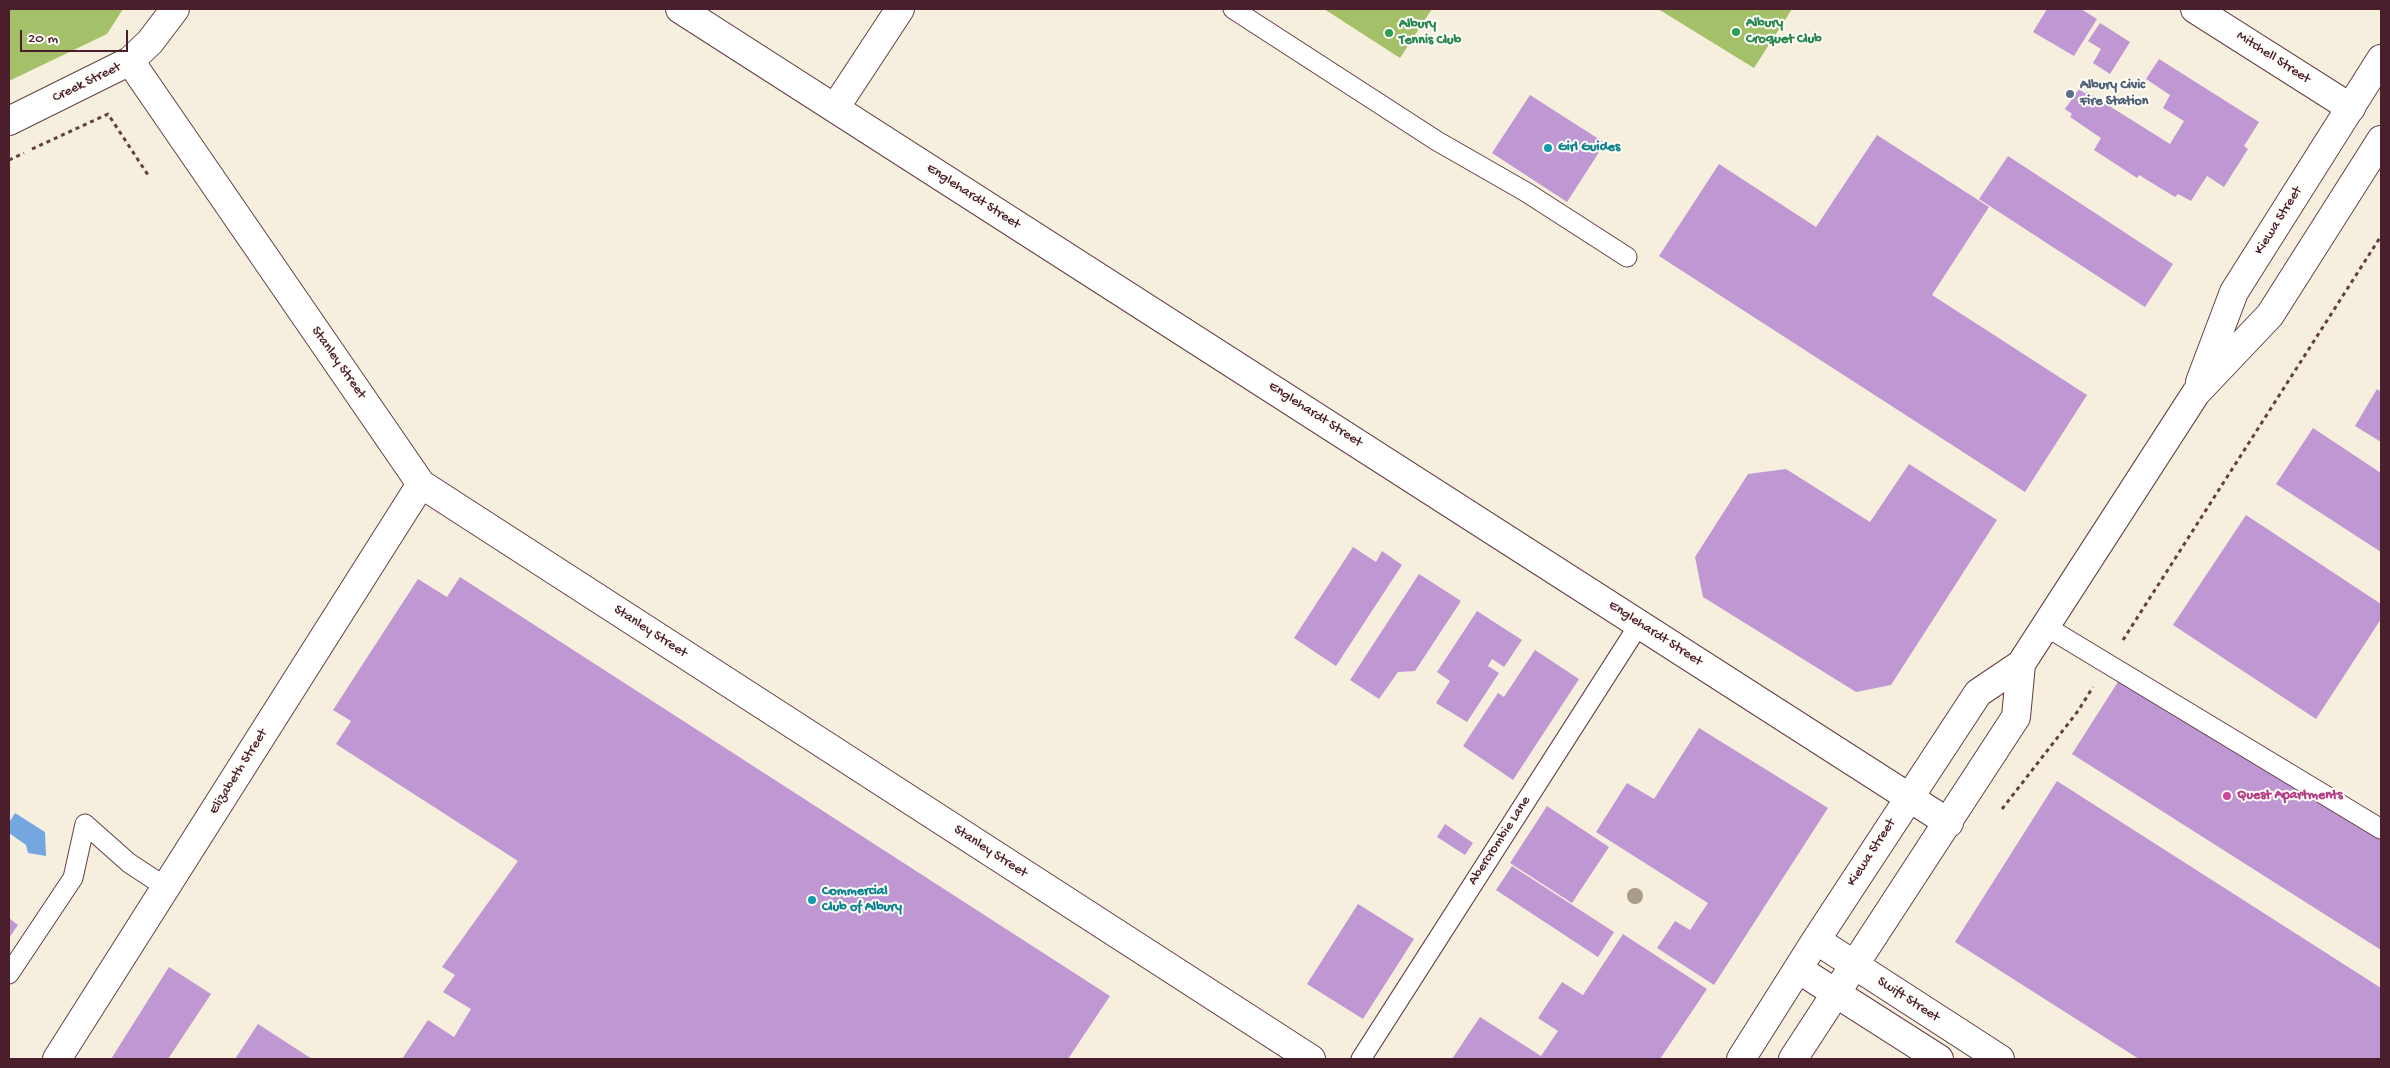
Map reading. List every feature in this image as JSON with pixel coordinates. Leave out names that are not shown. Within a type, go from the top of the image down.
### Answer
[{"type":"street","name":"Creek Street","points":[[9,121],[130,61],[150,42],[175,9]]},
{"type":"street","name":"Englehardt Street","points":[[680,9],[1640,623],[1949,823]]},
{"type":"street","points":[[835,108],[900,9]]},
{"type":"street","name":"Mitchell Street","points":[[2195,9],[2351,108]]},
{"type":"street","name":"Kiewa Street","points":[[2196,393],[2234,292],[2381,59]]},
{"type":"street","name":"Stanley Street","points":[[130,61],[421,484],[1311,1059]]},
{"type":"street","name":"Kiewa Street","points":[[1741,1059],[1816,940],[1978,693],[2021,664],[2196,393],[2270,315],[2381,140]]},
{"type":"street","name":"Elizabeth Street","points":[[57,1059],[421,484]]},
{"type":"street","name":"Kiewa Street","points":[[1793,1059],[1856,966],[2016,717],[2021,664]]},
{"type":"street","name":"Swift Street","points":[[1816,940],[2000,1059]]},
{"type":"street","points":[[1798,969],[1939,1059]]},
{"type":"lane","points":[[1233,9],[1437,141],[1526,192],[1627,257]]},
{"type":"lane","name":"Abercrombie Lane","points":[[1361,1059],[1640,623]]},
{"type":"lane","points":[[2045,626],[2381,829]]},
{"type":"lane","points":[[9,974],[73,878],[85,824],[129,863],[167,888]]},
{"type":"path","points":[[9,160],[108,114],[148,175]]},
{"type":"path","points":[[2002,809],[2078,711],[2381,236]]},
{"type":"green space","points":[[9,9],[123,9],[107,34],[9,81]]},
{"type":"green space","name":"Albury Tennis Club","points":[[1324,9],[1432,9],[1400,58]]},
{"type":"green space","name":"Albury Croquet Club","points":[[1658,9],[1792,9],[1754,68]]},
{"type":"water","points":[[15,813],[45,832],[46,856],[28,853],[26,845],[9,833],[9,823]]},
{"type":"building","points":[[2047,9],[2081,9],[2097,19],[2074,56],[2033,32]]},
{"type":"building","points":[[2100,23],[2130,42],[2110,74],[2093,63],[2101,49],[2088,41]]},
{"type":"building","points":[[2159,59],[2259,122],[2244,146],[2248,149],[2224,187],[2207,176],[2191,201],[2178,194],[2175,197],[2139,175],[2137,178],[2094,150],[2101,138],[2070,117],[2072,114],[2065,109],[2079,89],[2086,94],[2087,92],[2170,144],[2184,121],[2163,108],[2170,95],[2146,79]]},
{"type":"building","name":"Girl Guides","points":[[1530,95],[1605,143],[1567,202],[1492,153]]},
{"type":"building","points":[[1877,135],[1989,207],[1932,295],[2087,395],[2025,492],[1659,256],[1719,164],[1816,227]]},
{"type":"building","points":[[2008,156],[2173,264],[2145,307],[1979,199]]},
{"type":"building","points":[[2377,389],[2381,392],[2381,442],[2355,426]]},
{"type":"building","points":[[2313,428],[2381,473],[2381,552],[2276,484]]},
{"type":"building","points":[[1909,464],[1997,520],[1891,685],[1856,692],[1703,597],[1695,557],[1748,474],[1786,469],[1870,522]]},
{"type":"building","points":[[2246,515],[2381,604],[2381,619],[2316,719],[2173,625]]},
{"type":"building","points":[[1353,547],[1376,562],[1382,551],[1402,565],[1336,666],[1294,638]]},
{"type":"building","points":[[1419,574],[1461,601],[1415,671],[1398,672],[1379,699],[1350,680]]},
{"type":"building","points":[[460,577],[1110,996],[1068,1059],[402,1059],[428,1020],[454,1037],[471,1009],[443,992],[455,975],[442,967],[518,861],[336,744],[351,721],[333,710],[418,579],[447,597]]},
{"type":"building","points":[[1477,611],[1522,640],[1504,667],[1492,659],[1488,666],[1499,673],[1467,722],[1436,703],[1450,681],[1437,672]]},
{"type":"building","points":[[1535,650],[1579,679],[1513,780],[1463,746],[1498,693],[1504,697]]},
{"type":"building","name":"Quest Apartments","points":[[2123,674],[2381,837],[2381,950],[2072,754]]},
{"type":"building","points":[[1699,728],[1828,808],[1714,985],[1657,948],[1675,921],[1690,930],[1708,903],[1596,832],[1627,783],[1654,799]]},
{"type":"building","points":[[2057,781],[2381,988],[2381,1059],[2139,1059],[1955,942]]},
{"type":"building","points":[[1547,806],[1609,847],[1572,903],[1510,863]]},
{"type":"building","points":[[1445,824],[1473,843],[1465,855],[1437,837]]},
{"type":"building","points":[[1512,866],[1614,932],[1598,957],[1496,890]]},
{"type":"building","points":[[1358,904],[1414,939],[1363,1019],[1307,984]]},
{"type":"building","points":[[9,918],[18,925],[9,938]]},
{"type":"building","points":[[1623,934],[1707,989],[1660,1059],[1452,1059],[1480,1017],[1541,1056],[1558,1031],[1538,1018],[1562,982],[1583,995]]},
{"type":"building","points":[[169,967],[211,994],[168,1059],[111,1059]]},
{"type":"building","points":[[258,1024],[312,1059],[235,1059]]},
{"type":"place","name":"Albury Croquet Club","points":[[1736,32]]},
{"type":"place","name":"Albury Tennis Club","points":[[1389,33]]},
{"type":"place","name":"Albury Civic Fire Station","points":[[2070,94]]},
{"type":"place","name":"Girl Guides","points":[[1548,148]]},
{"type":"place","name":"Quest Apartments","points":[[2227,796]]},
{"type":"place","name":"Commercial Club of Albury","points":[[812,900]]}]
